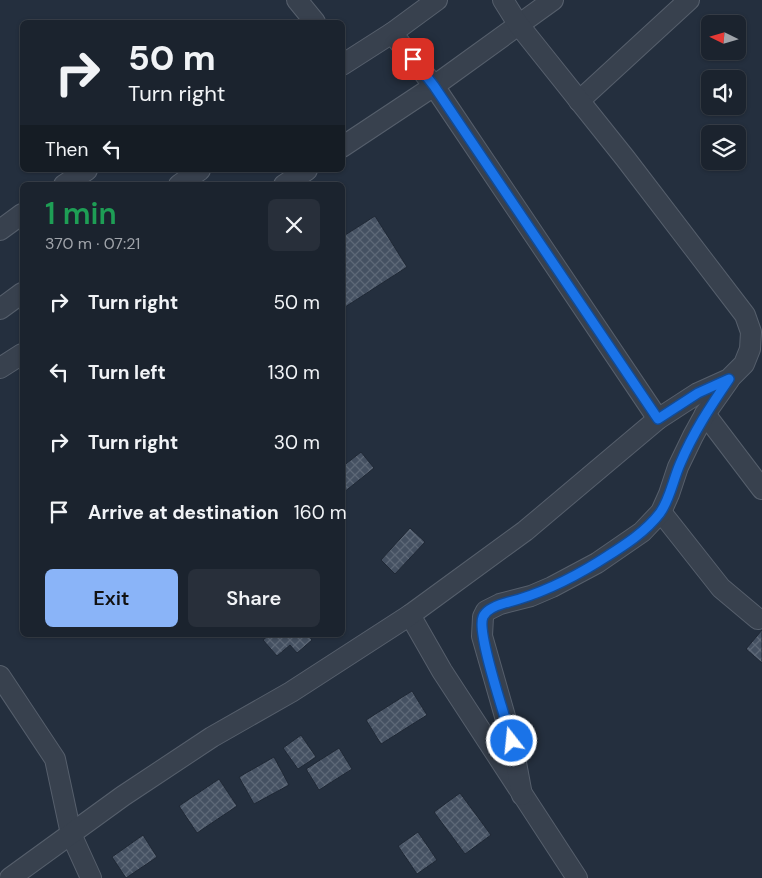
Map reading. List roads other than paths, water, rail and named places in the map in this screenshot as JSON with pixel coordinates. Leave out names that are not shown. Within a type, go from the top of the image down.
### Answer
[{"type":"street","points":[[297,0],[312,20]]},
{"type":"street","points":[[345,62],[437,0]]},
{"type":"street","points":[[504,0],[518,24],[580,101],[745,315],[751,332],[750,349],[744,364],[729,379],[705,414],[678,467],[670,494],[661,512],[642,532],[596,563],[531,596],[500,604],[486,611],[483,617],[482,636],[512,741],[522,795]]},
{"type":"street","points":[[345,145],[434,86],[553,0]]},
{"type":"street","points":[[580,101],[689,0]]},
{"type":"street","points":[[392,32],[434,86],[658,419]]},
{"type":"street","points":[[69,182],[84,172]]},
{"type":"street","points":[[183,182],[197,172]]},
{"type":"street","points":[[289,182],[304,172]]},
{"type":"street","points":[[0,230],[20,215]]},
{"type":"street","points":[[0,309],[20,294]]},
{"type":"street","points":[[0,368],[20,355]]},
{"type":"street","points":[[10,878],[123,796],[212,737],[291,692],[410,614],[525,531],[658,419],[698,393],[729,379]]},
{"type":"street","points":[[705,414],[762,489]]},
{"type":"street","points":[[661,512],[721,588],[758,619]]},
{"type":"street","points":[[410,614],[442,671],[576,878]]},
{"type":"street","points":[[0,676],[56,759],[71,834],[91,878]]}]
